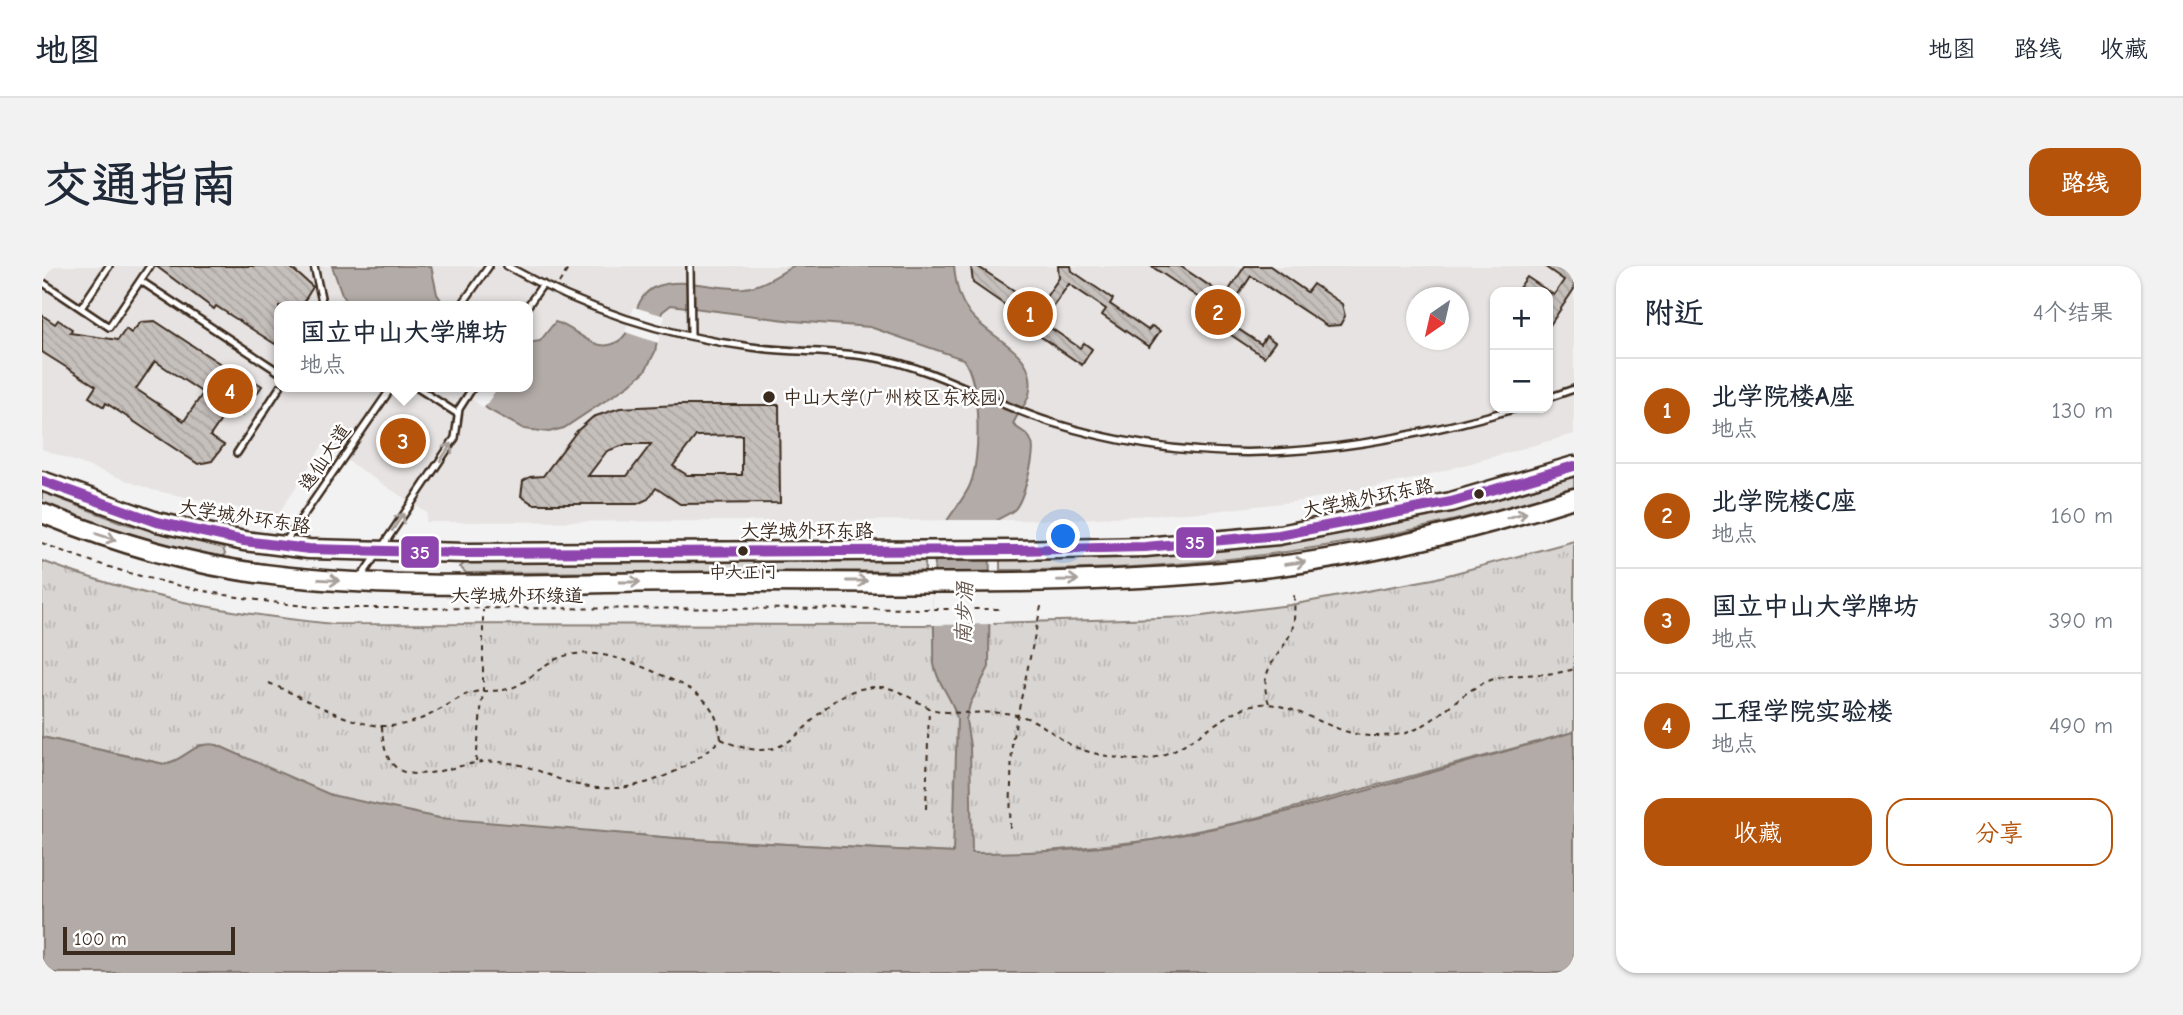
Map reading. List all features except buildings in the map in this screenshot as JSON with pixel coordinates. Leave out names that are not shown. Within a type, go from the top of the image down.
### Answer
[{"type":"main road","name":"大学城外环东路","points":[[42,481],[157,522],[282,547],[378,552],[925,551],[1145,547],[1279,535],[1451,502],[1574,466]]},
{"type":"main road","points":[[42,513],[127,544],[206,564],[288,577],[358,582],[1000,581],[1156,577],[1286,565],[1446,534],[1574,498]]},
{"type":"lane","points":[[81,308],[109,266]]},
{"type":"lane","points":[[42,282],[109,327],[150,266]]},
{"type":"lane","points":[[314,266],[322,301]]},
{"type":"lane","points":[[465,301],[489,266]]},
{"type":"lane","points":[[507,266],[554,290],[662,329],[778,350],[878,358],[929,373],[1018,412],[1073,429],[1138,444],[1195,451],[1265,454],[1363,445],[1500,413]]},
{"type":"lane","points":[[690,266],[691,336]]},
{"type":"lane","points":[[141,281],[274,369]]},
{"type":"lane","points":[[531,301],[543,284]]},
{"type":"lane","points":[[1553,396],[1574,389]]},
{"type":"lane","points":[[237,453],[277,392]]},
{"type":"lane","name":"逸仙大道","points":[[282,547],[390,392]]},
{"type":"lane","points":[[424,392],[458,414]]},
{"type":"lane","points":[[358,582],[455,438],[458,414],[470,392]]},
{"type":"path","points":[[554,290],[570,266]]},
{"type":"path","name":"大学城外环绿道","points":[[42,544],[118,570],[183,587],[250,600],[325,608],[1000,609]]},
{"type":"path","points":[[1269,704],[1264,680],[1270,662],[1293,629],[1294,592]]},
{"type":"path","points":[[1010,828],[1012,741],[1042,602]]},
{"type":"path","points":[[476,763],[482,690],[483,610]]},
{"type":"path","points":[[269,683],[351,718],[382,726],[411,723],[431,716],[463,695],[482,690],[508,689],[562,657],[602,656],[642,666],[679,683],[702,698],[712,706],[721,739]]},
{"type":"path","points":[[721,739],[757,752],[774,749],[791,742],[826,706],[853,690],[881,686],[904,693],[938,711],[1016,715],[1027,718],[1087,751],[1129,760],[1177,748],[1248,706],[1269,704],[1346,733],[1389,735],[1410,732],[1457,698],[1491,681],[1516,674],[1549,676],[1574,669]]},
{"type":"path","points":[[926,809],[929,706]]},
{"type":"path","points":[[382,726],[386,753],[393,763],[414,775],[440,773],[476,763],[522,765],[576,785],[628,787],[662,779],[703,755],[721,739]]},
{"type":"shaded area","name":"中山大学(广州校区东校园)","points":[[42,266],[1574,266],[1574,434],[1414,479],[1300,501],[1205,512],[1061,520],[426,522],[427,513],[323,445],[277,516],[152,490],[42,449]]},
{"type":"green space","points":[[1574,476],[1574,487],[1504,508],[1362,540],[1218,560],[1146,566],[1000,570],[1000,560],[1147,555],[1290,541],[1361,530],[1503,498]]},
{"type":"green space","points":[[42,492],[123,523],[223,548],[225,554],[221,557],[152,541],[86,520],[42,503]]},
{"type":"green space","points":[[1574,541],[1574,732],[1245,821],[1153,840],[1030,853],[953,853],[674,838],[483,823],[439,818],[346,800],[308,787],[217,745],[200,745],[177,760],[164,764],[42,737],[42,561],[113,585],[185,602],[333,624],[926,625],[1194,617],[1290,605],[1433,579]]},
{"type":"green space","points":[[925,560],[925,571],[466,573],[460,567],[466,562]]},
{"type":"water","points":[[332,266],[431,266],[437,294],[442,301],[347,301]]},
{"type":"water","name":"南步涌","points":[[793,266],[954,266],[958,288],[966,308],[985,328],[1015,351],[1028,369],[1029,395],[1013,424],[1031,439],[1033,449],[1030,467],[1018,505],[997,520],[990,530],[989,667],[970,704],[966,720],[970,746],[972,853],[1085,849],[1205,830],[1312,805],[1574,732],[1574,973],[42,973],[42,737],[164,764],[202,745],[217,745],[331,795],[439,818],[674,838],[953,853],[957,719],[934,664],[934,588],[939,536],[962,500],[974,473],[976,402],[969,370],[963,359],[870,327],[793,321],[671,305],[662,312],[655,352],[645,371],[629,385],[564,428],[549,432],[524,429],[489,410],[465,392],[533,392],[533,342],[540,341],[555,322],[596,344],[609,345],[624,336],[640,301],[653,288],[664,284],[686,283],[744,288],[776,276]]},
{"type":"pier","points":[[634,307],[665,316],[658,343],[625,332]]},
{"type":"pier","points":[[461,392],[495,392],[484,408]]},
{"type":"pier","points":[[943,520],[1000,520],[993,530],[993,560],[933,560],[933,544]]},
{"type":"pier","points":[[933,571],[993,571],[993,624],[932,625]]},
{"type":"transit line","name":"35","points":[[42,481],[157,522],[244,541],[309,549],[466,553],[1016,550],[1145,547],[1279,535],[1451,502],[1574,466]]},
{"type":"place","name":"北学院楼C座","points":[[1218,312]]},
{"type":"place","name":"北学院楼A座","points":[[1030,314]]},
{"type":"place","name":"工程学院实验楼","points":[[230,391]]},
{"type":"place","name":"中山大学(广州校区东校园)","points":[[769,397]]},
{"type":"place","name":"国立中山大学牌坊","points":[[403,441]]},
{"type":"place","name":"中大正门","points":[[743,551]]}]
